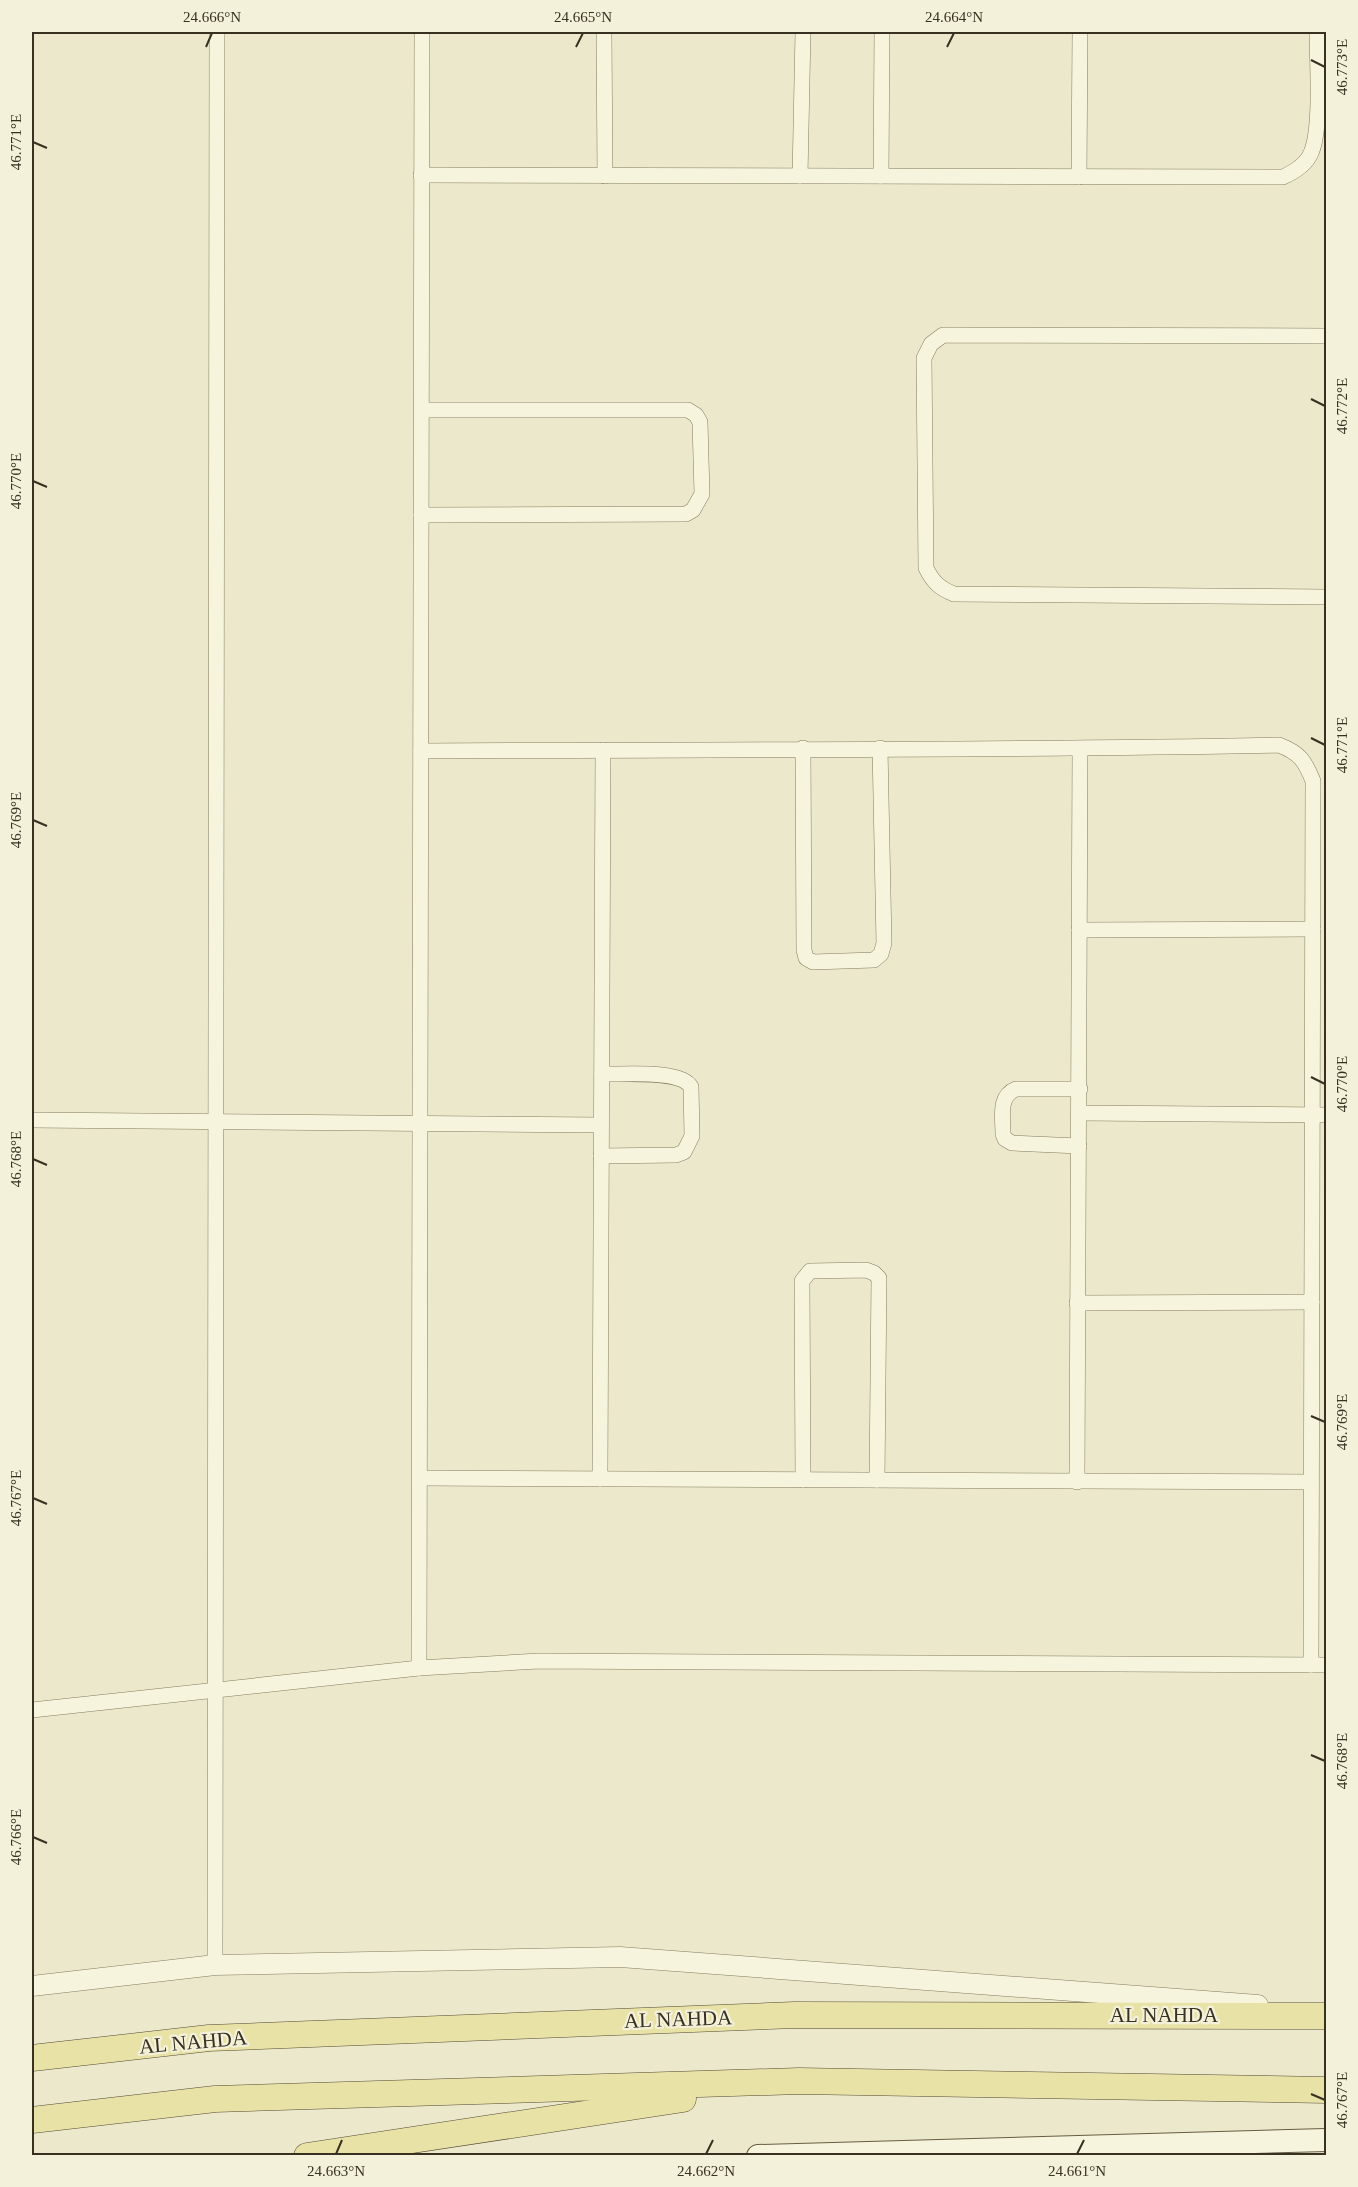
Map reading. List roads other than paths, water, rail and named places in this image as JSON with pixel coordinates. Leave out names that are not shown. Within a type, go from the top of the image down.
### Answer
[{"type":"main road","name":"AL NAHDA","points":[[32,2058],[209,2038],[795,2015],[1326,2016]]},
{"type":"main road","points":[[307,2156],[799,2081]]},
{"type":"main road","points":[[32,2120],[215,2099],[799,2081],[1326,2090]]},
{"type":"main road","points":[[758,2156],[1326,2140]]},
{"type":"street","points":[[215,1965],[217,32]]},
{"type":"street","points":[[419,1668],[422,32]]},
{"type":"street","points":[[604,32],[605,176]]},
{"type":"street","points":[[800,176],[802,32]]},
{"type":"street","points":[[881,176],[882,32]]},
{"type":"street","points":[[1079,177],[1080,32]]},
{"type":"street","points":[[422,176],[1283,177],[1297,170],[1311,155],[1317,133],[1317,32]]},
{"type":"street","points":[[1326,336],[943,335],[931,344],[924,358],[926,568],[932,581],[941,589],[954,594],[1326,597]]},
{"type":"street","points":[[421,515],[686,513],[693,510],[702,494],[700,422],[696,415],[688,410],[422,410]]},
{"type":"street","points":[[32,1710],[419,1668],[539,1661],[1319,1665],[1311,1482],[1312,1302],[1320,1115],[1313,929],[1314,781],[1307,765],[1294,751],[1279,745],[1080,749],[803,748],[422,751]]},
{"type":"street","points":[[803,748],[804,950],[807,958],[813,962],[874,960],[881,954],[884,943],[880,748]]},
{"type":"street","points":[[1077,1482],[1080,749]]},
{"type":"street","points":[[600,1479],[603,750]]},
{"type":"street","points":[[1079,930],[1313,929]]},
{"type":"street","points":[[601,1156],[676,1155],[684,1152],[692,1136],[691,1087],[688,1081],[673,1076],[602,1074]]},
{"type":"street","points":[[1080,1089],[1016,1089],[1008,1092],[1004,1098],[1003,1134],[1005,1139],[1012,1143],[1080,1146]]},
{"type":"street","points":[[1080,1113],[1320,1115]]},
{"type":"street","points":[[32,1119],[601,1125]]},
{"type":"street","points":[[803,1480],[802,1281],[810,1270],[866,1270],[879,1278],[877,1480]]},
{"type":"street","points":[[1077,1303],[1312,1302]]},
{"type":"street","points":[[420,1478],[1311,1482]]},
{"type":"street","points":[[32,1986],[215,1965],[620,1958],[1326,2010]]}]
